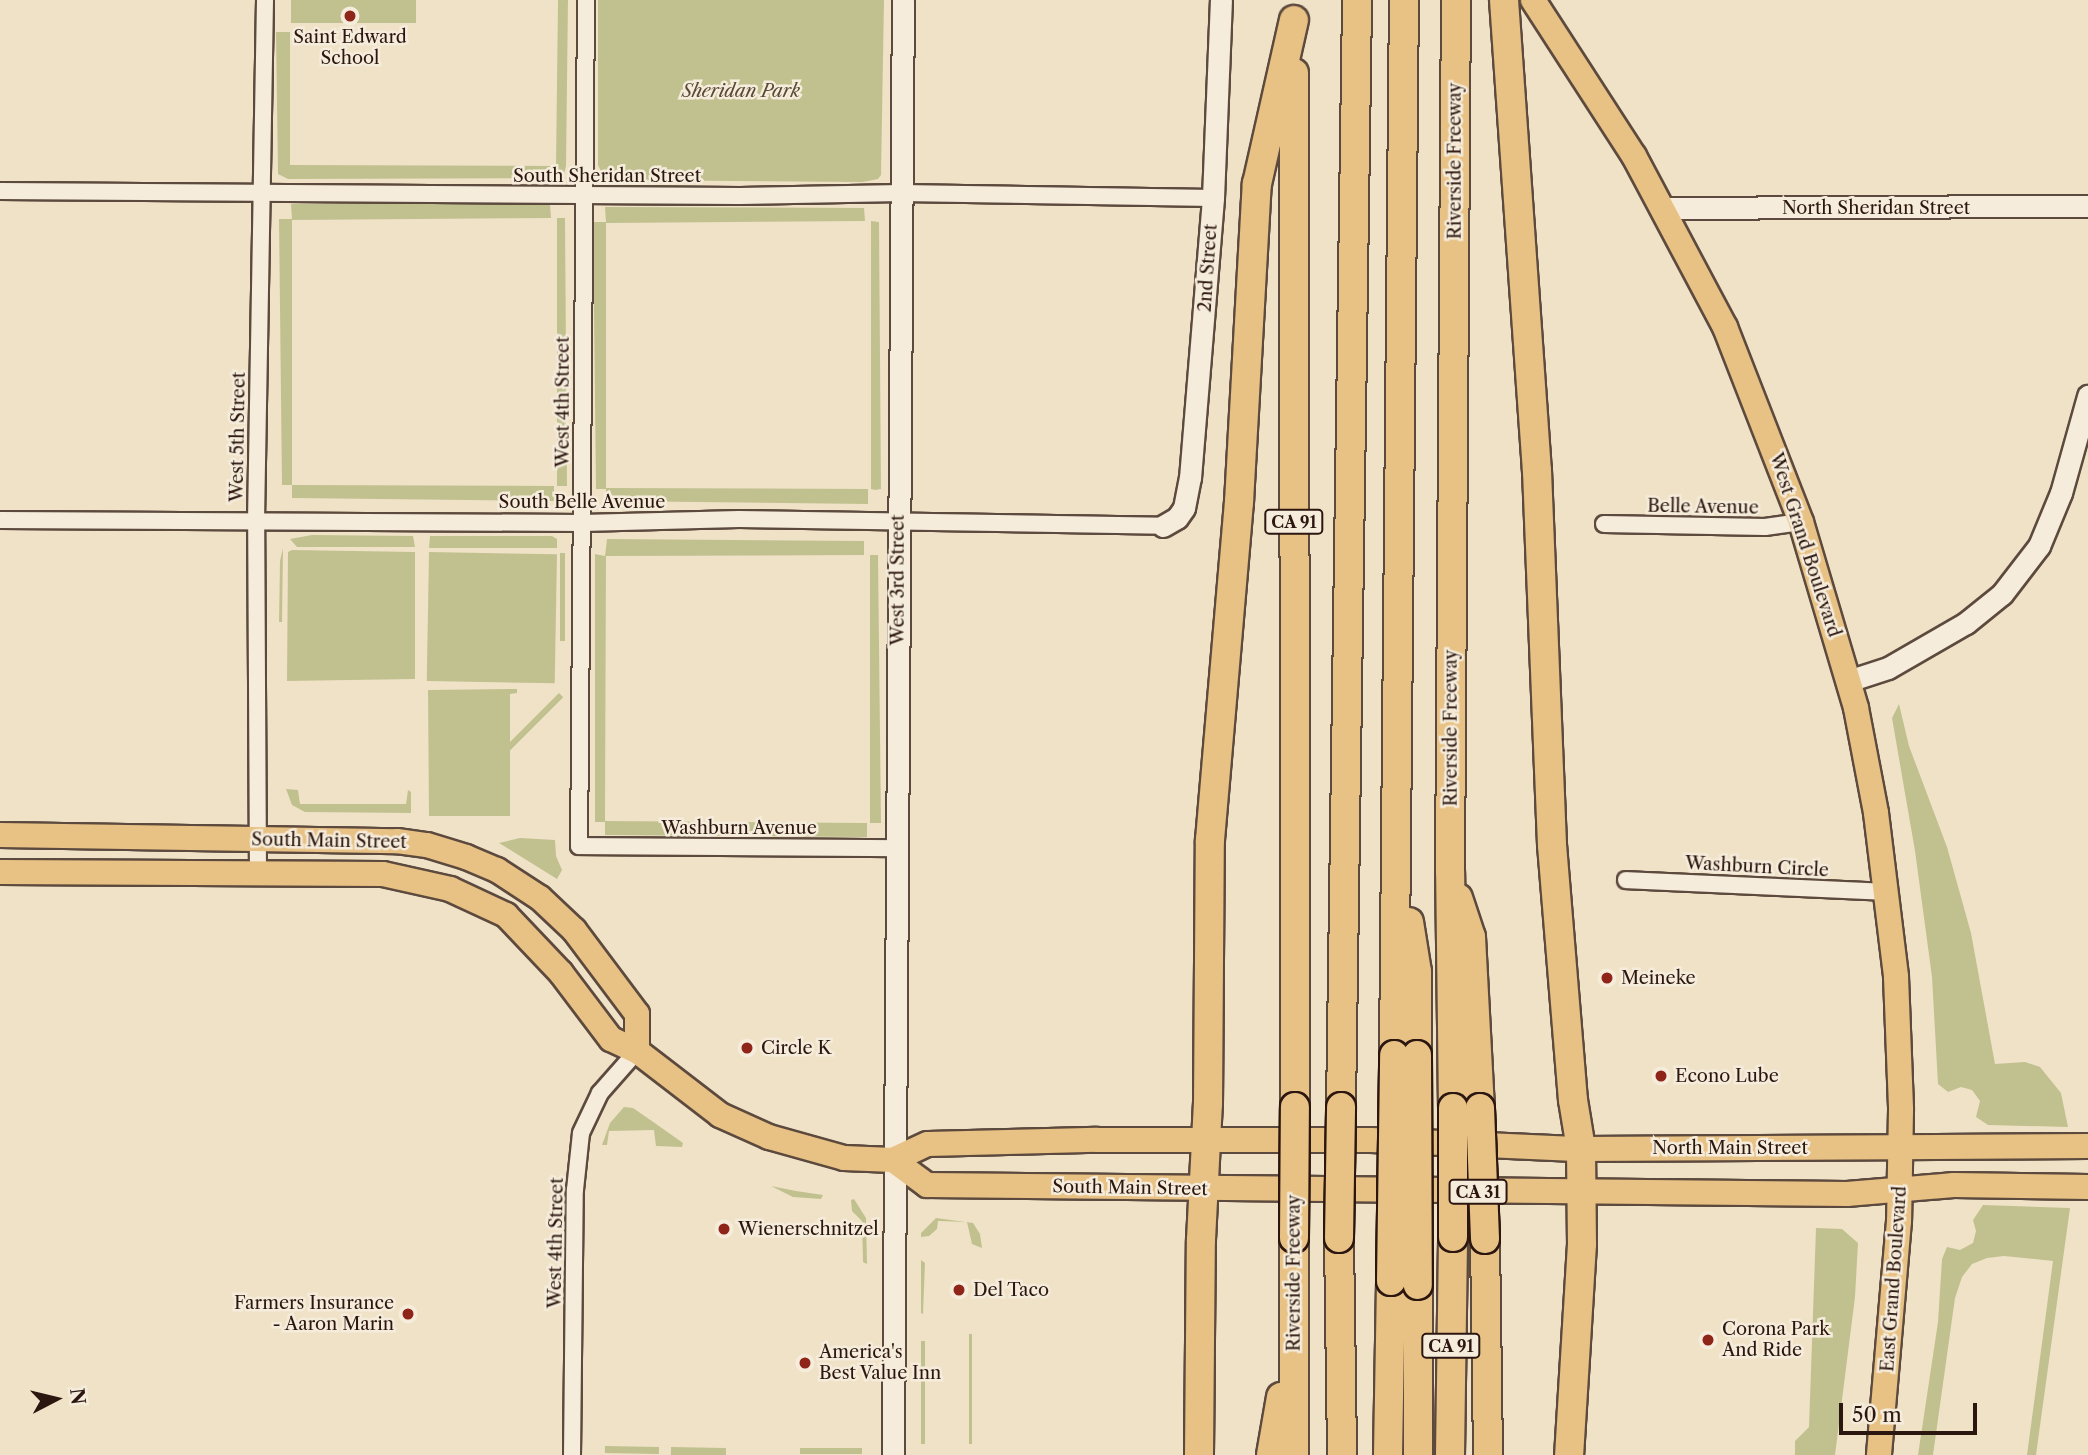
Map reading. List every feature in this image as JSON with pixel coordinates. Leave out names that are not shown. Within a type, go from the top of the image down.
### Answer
[{"type":"highway","points":[[1342,1455],[1339,1238],[1357,0]]},
{"type":"highway","points":[[1388,1455],[1404,1283],[1406,1055],[1397,839],[1404,0]]},
{"type":"highway","points":[[1504,0],[1537,471],[1552,845],[1573,1100],[1581,1149],[1582,1244],[1569,1455]]},
{"type":"highway","name":"Riverside Freeway","points":[[1450,1455],[1453,1237],[1466,1108],[1450,872],[1456,9]]},
{"type":"highway","points":[[1199,1455],[1210,841],[1239,502],[1257,184],[1294,10]]},
{"type":"highway","name":"Riverside Freeway","points":[[1294,10],[1294,1455]]},
{"type":"highway","points":[[1466,1108],[1485,1239],[1488,1455]]},
{"type":"highway","points":[[1404,1283],[1418,1455]]},
{"type":"highway","points":[[1270,1455],[1294,1325]]},
{"type":"highway","points":[[1325,1455],[1326,1362],[1339,1337]]},
{"type":"main road","name":"West Grand Boulevard","points":[[1533,0],[1634,156],[1664,208],[1725,327],[1801,522],[1856,708],[1876,813],[1896,978],[1902,1145]]},
{"type":"main road","name":"South Main Street","points":[[0,835],[407,842],[451,852],[497,870],[540,898],[574,930],[637,1014],[637,1051]]},
{"type":"main road","name":"South Main Street","points":[[0,872],[383,874],[426,881],[468,896],[506,915],[561,973],[611,1039],[637,1051],[720,1115],[740,1126],[809,1151],[844,1158],[893,1160],[928,1144],[1206,1139],[1371,1140]]},
{"type":"main road","name":"North Main Street","points":[[1371,1140],[1581,1149],[1902,1145],[2088,1146]]},
{"type":"main road","name":"East Grand Boulevard","points":[[1879,1455],[1901,1189],[1902,1145]]},
{"type":"main road","name":"South Main Street","points":[[893,1160],[927,1185],[1581,1192]]},
{"type":"main road","points":[[1581,1192],[1847,1194],[1963,1186],[2088,1187]]},
{"type":"street","name":"West 5th Street","points":[[258,874],[256,521],[264,0]]},
{"type":"street","name":"West 4th Street","points":[[579,846],[586,0]]},
{"type":"street","name":"West 3rd Street","points":[[893,1455],[903,0]]},
{"type":"street","name":"2nd Street","points":[[1163,526],[1177,518],[1184,508],[1190,478],[1213,198],[1221,0]]},
{"type":"street","name":"South Sheridan Street","points":[[0,191],[584,195],[901,193],[1213,198]]},
{"type":"street","name":"North Sheridan Street","points":[[1664,208],[2088,206]]},
{"type":"street","points":[[1848,681],[1888,668],[1966,623],[2002,594],[2039,546],[2061,493],[2088,396]]},
{"type":"street","name":"South Belle Avenue","points":[[0,520],[582,523],[739,519],[1163,526]]},
{"type":"street","name":"Belle Avenue","points":[[1604,524],[1765,527],[1801,522]]},
{"type":"street","name":"Washburn Avenue","points":[[579,846],[898,848]]},
{"type":"street","name":"Washburn Circle","points":[[1626,880],[1886,892]]},
{"type":"street","name":"West 4th Street","points":[[572,1455],[575,1190],[581,1133],[600,1093],[637,1051]]},
{"type":"green space","points":[[291,0],[416,0],[416,23],[291,23]]},
{"type":"green space","points":[[558,0],[568,0],[566,166],[563,178],[288,179],[278,174],[276,32],[290,32],[290,165],[556,166]]},
{"type":"green space","name":"Sheridan Park","points":[[598,0],[884,0],[881,175],[878,179],[863,182],[605,180],[598,165]]},
{"type":"green space","points":[[291,204],[550,204],[551,218],[292,220],[292,485],[282,485],[279,219],[292,219]]},
{"type":"green space","points":[[605,207],[864,208],[865,221],[606,223],[606,488],[868,489],[868,504],[606,501],[606,489],[596,489],[593,222],[606,222]]},
{"type":"green space","points":[[557,218],[565,218],[567,486],[557,486]]},
{"type":"green space","points":[[871,221],[879,222],[881,489],[875,490],[871,489]]},
{"type":"green space","points":[[292,485],[554,486],[554,501],[292,498]]},
{"type":"green space","points":[[312,535],[413,536],[415,547],[297,547],[290,539]]},
{"type":"green space","points":[[430,536],[552,536],[557,539],[557,548],[429,548]]},
{"type":"green space","points":[[607,539],[864,541],[864,555],[606,556],[605,821],[867,823],[867,837],[605,835],[605,822],[595,822],[595,554],[605,556]]},
{"type":"green space","points":[[283,548],[282,622],[279,622],[280,561]]},
{"type":"green space","points":[[288,552],[415,552],[415,679],[287,681]]},
{"type":"green space","points":[[429,552],[557,554],[555,683],[427,681]]},
{"type":"green space","points":[[560,553],[565,553],[565,641],[560,641]]},
{"type":"green space","points":[[870,555],[878,555],[881,823],[870,823]]},
{"type":"green space","points":[[517,689],[517,693],[510,694],[510,816],[429,816],[428,690]]},
{"type":"green space","points":[[559,693],[563,697],[484,776],[480,772]]},
{"type":"green space","points":[[1899,704],[1909,746],[1947,847],[1971,933],[1995,1064],[2025,1062],[2040,1067],[2061,1093],[2068,1127],[1988,1125],[1976,1117],[1980,1101],[1972,1090],[1961,1087],[1948,1092],[1938,1084],[1932,977],[1915,851],[1892,718]]},
{"type":"green space","points":[[286,789],[298,790],[300,804],[406,804],[408,790],[411,792],[411,813],[305,812],[292,805]]},
{"type":"green space","points":[[520,838],[555,840],[556,856],[562,870],[557,879],[499,843]]},
{"type":"green space","points":[[624,1107],[633,1108],[649,1119],[683,1143],[682,1147],[656,1146],[654,1130],[609,1131],[607,1145],[602,1145],[610,1123]]},
{"type":"green space","points":[[771,1186],[823,1195],[821,1199],[793,1197]]},
{"type":"green space","points":[[854,1199],[866,1218],[867,1264],[863,1262],[862,1221],[852,1211],[851,1200]]},
{"type":"green space","points":[[1983,1205],[2070,1208],[2036,1455],[2027,1455],[2053,1261],[2004,1256],[1987,1258],[1972,1264],[1962,1277],[1955,1298],[1933,1455],[1918,1455],[1938,1322],[1942,1259],[1947,1247],[1960,1250],[1973,1243],[1976,1231],[1973,1220]]},
{"type":"green space","points":[[936,1218],[965,1222],[938,1221],[937,1229],[929,1236],[921,1237],[921,1233]]},
{"type":"green space","points":[[967,1222],[973,1223],[980,1234],[982,1248],[972,1244]]},
{"type":"green space","points":[[1816,1228],[1842,1229],[1858,1243],[1855,1297],[1835,1455],[1795,1455],[1795,1441],[1809,1427]]},
{"type":"green space","points":[[921,1260],[925,1263],[923,1314],[921,1313]]},
{"type":"green space","points":[[969,1334],[972,1334],[972,1444],[969,1444]]},
{"type":"green space","points":[[921,1341],[925,1341],[925,1444],[921,1444]]},
{"type":"green space","points":[[605,1446],[659,1447],[659,1454],[605,1453]]},
{"type":"green space","points":[[671,1447],[726,1448],[726,1455],[671,1455]]},
{"type":"green space","points":[[800,1448],[862,1448],[862,1454],[800,1454]]},
{"type":"place","name":"Saint Edward School","points":[[350,16]]},
{"type":"place","name":"Meineke","points":[[1607,978]]},
{"type":"place","name":"Circle K","points":[[747,1048]]},
{"type":"place","name":"Econo Lube","points":[[1661,1076]]},
{"type":"place","name":"Wienerschnitzel","points":[[724,1229]]},
{"type":"place","name":"Del Taco","points":[[959,1290]]},
{"type":"place","name":"Farmers Insurance - Aaron Marin","points":[[408,1314]]},
{"type":"place","name":"Corona Park And Ride","points":[[1708,1340]]},
{"type":"place","name":"America's Best Value Inn","points":[[805,1363]]}]
